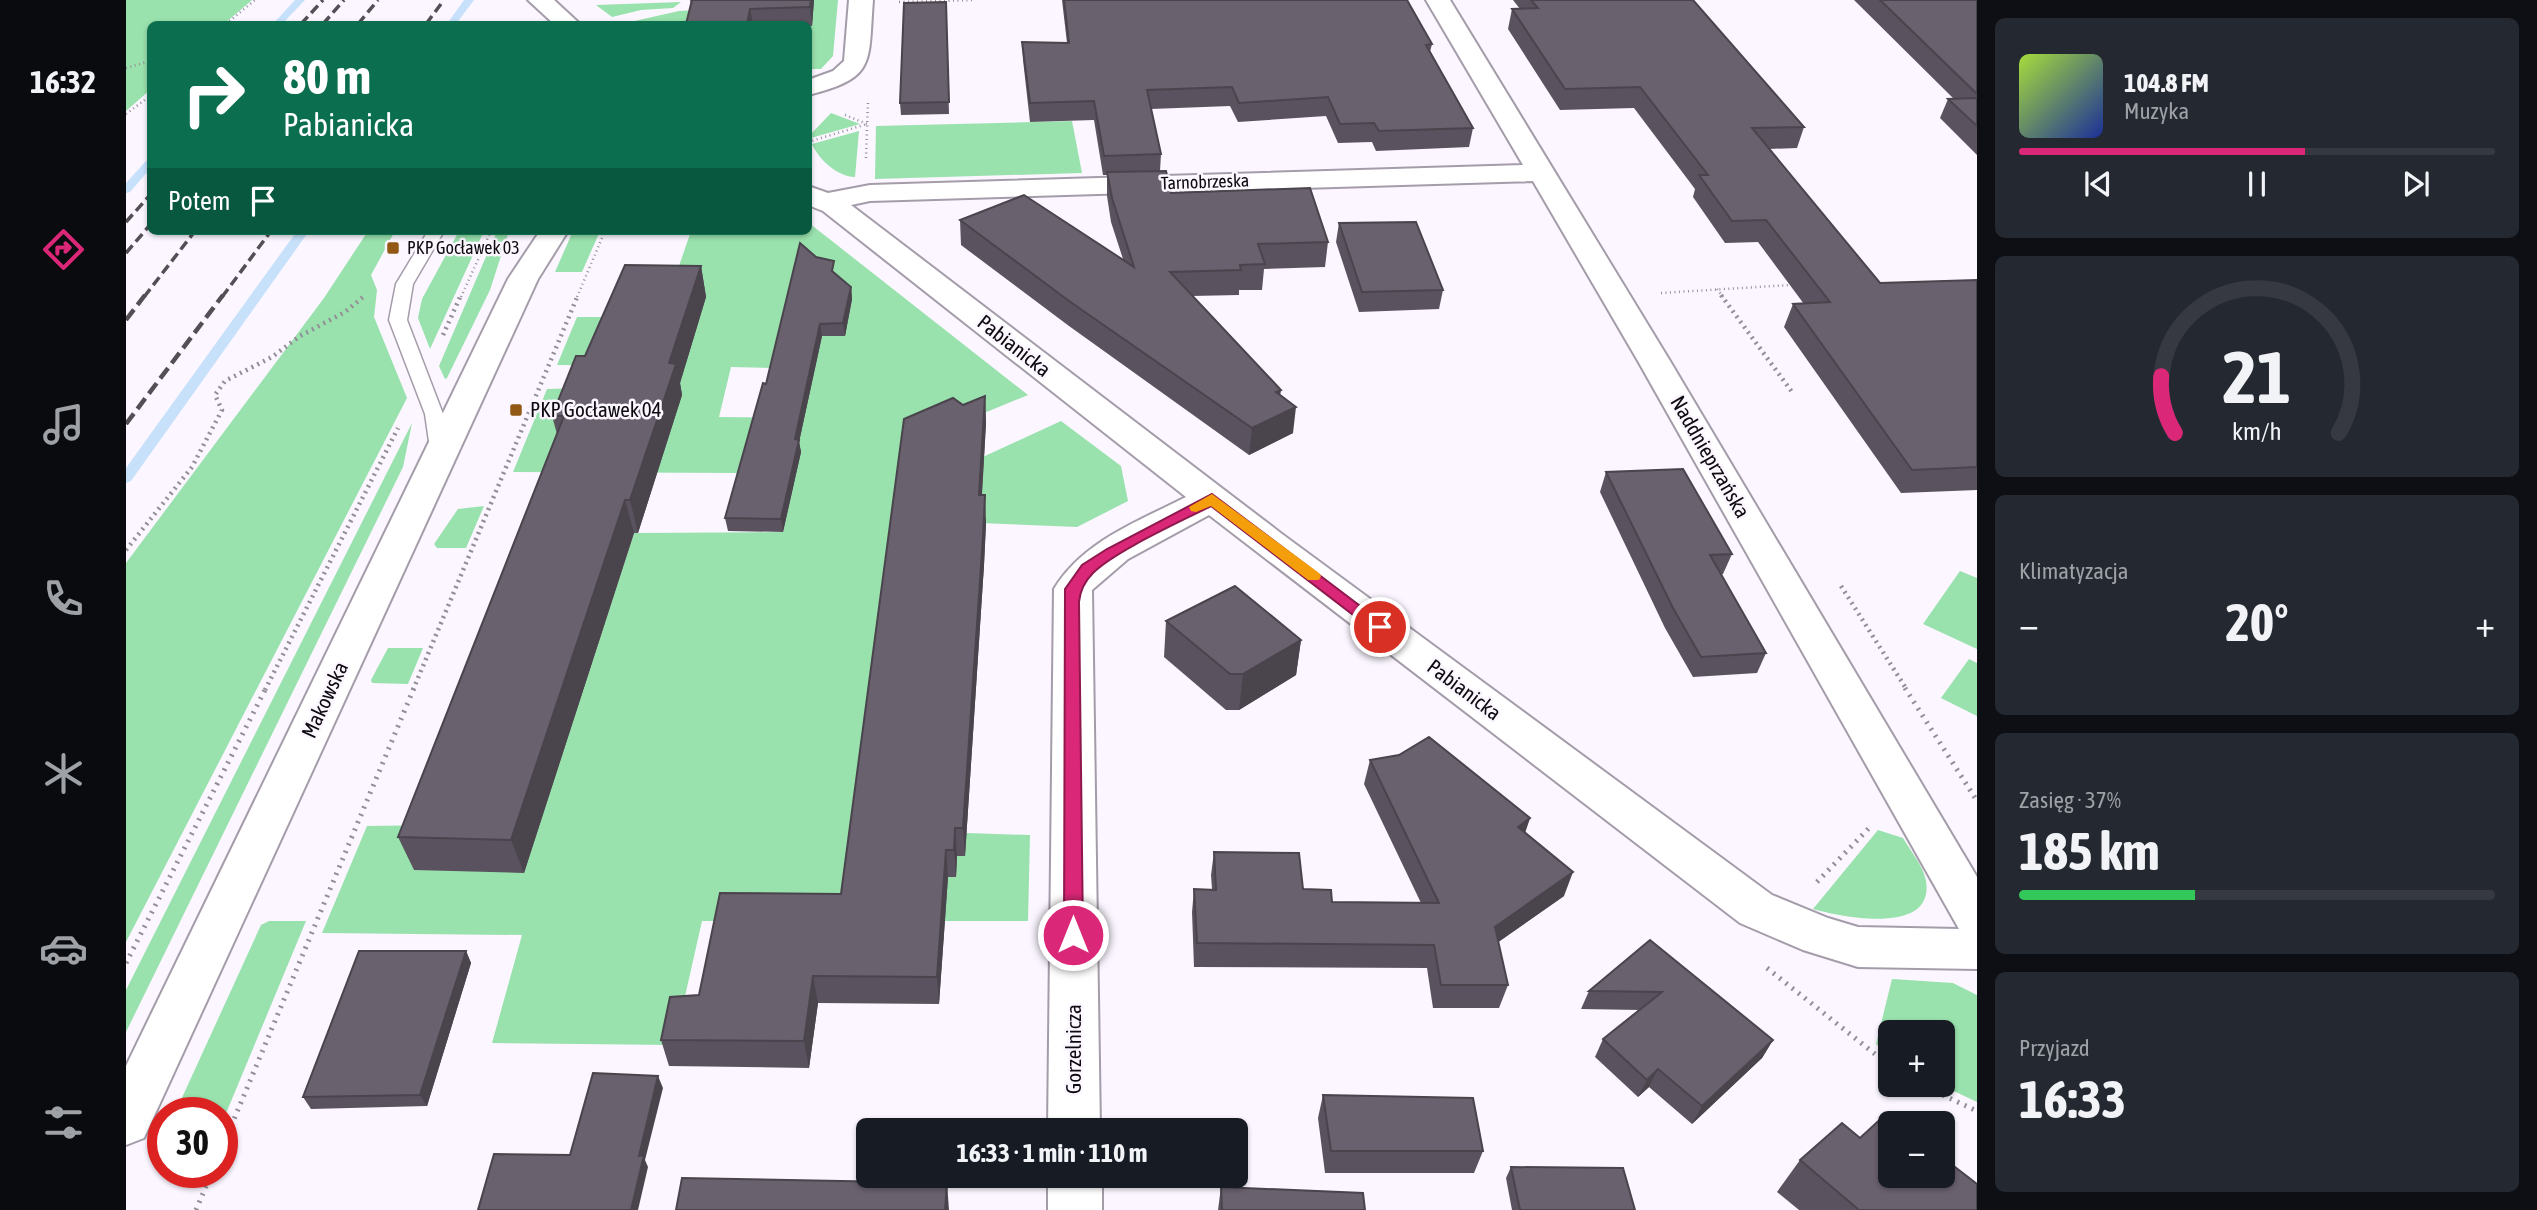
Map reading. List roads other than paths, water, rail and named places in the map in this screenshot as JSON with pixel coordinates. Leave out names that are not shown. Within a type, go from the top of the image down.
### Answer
[{"type":"street","points":[[812,87],[838,79],[853,69],[861,0]]},
{"type":"street","name":"Naddnieprzańska","points":[[1438,0],[1654,361],[1977,918]]},
{"type":"street","points":[[544,4],[564,21]]},
{"type":"street","name":"Tarnobrzeska","points":[[815,188],[870,192],[1541,173]]},
{"type":"street","name":"Pabianicka","points":[[815,188],[1212,499],[1756,909],[1789,925],[1858,947],[1977,949]]},
{"type":"street","name":"Makowska","points":[[523,279],[531,235]]},
{"type":"street","name":"Makowska","points":[[126,1121],[523,279],[551,235]]},
{"type":"street","name":"Gorzelnicza","points":[[1074,1118],[1073,589],[1078,579],[1098,562],[1212,499]]},
{"type":"street","points":[[1074,1188],[1075,1210]]},
{"type":"lane","points":[[434,235],[401,291],[397,306],[398,320],[434,414],[440,457]]},
{"type":"waterway","points":[[280,21],[300,0]]},
{"type":"waterway","points":[[453,21],[469,0]]},
{"type":"waterway","points":[[126,190],[147,166]]},
{"type":"waterway","points":[[126,478],[300,235]]},
{"type":"railway","points":[[304,21],[323,0]]},
{"type":"railway","points":[[326,21],[344,0]]},
{"type":"railway","points":[[360,21],[378,0]]},
{"type":"railway","points":[[428,21],[444,0]]},
{"type":"railway","points":[[126,222],[147,198]]},
{"type":"railway","points":[[126,253],[147,228]]},
{"type":"railway","points":[[144,297],[192,235]]},
{"type":"railway","points":[[222,297],[268,235]]},
{"type":"railway","points":[[126,320],[145,295]]},
{"type":"railway","points":[[126,424],[223,295]]},
{"type":"place","name":"PKP Gocławek 03","points":[[393,248]]},
{"type":"place","name":"PKP Gocławek 04","points":[[516,410]]}]
